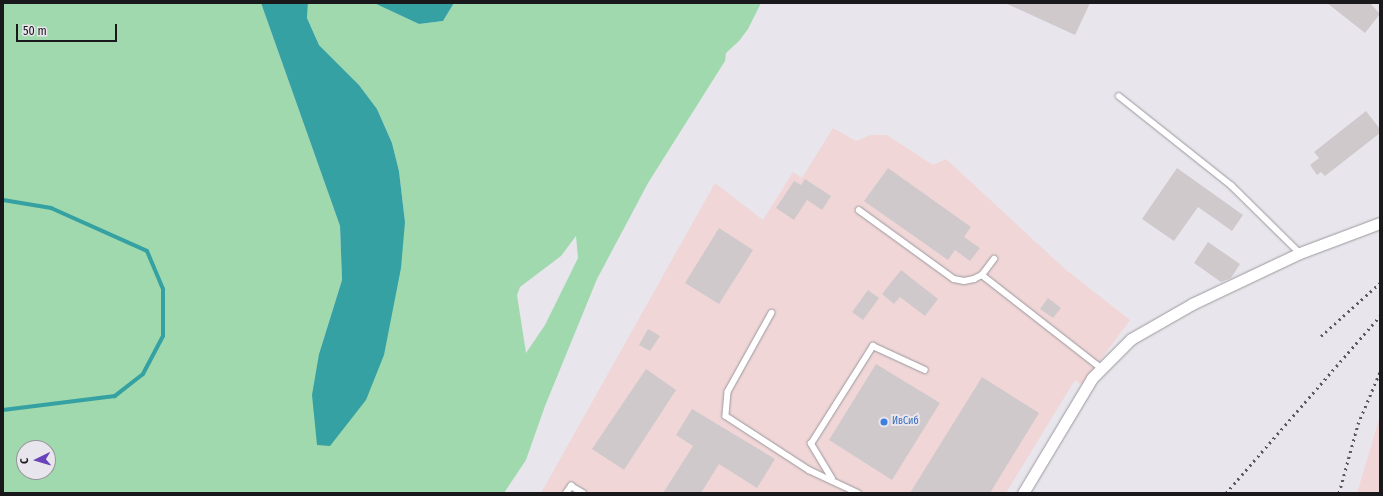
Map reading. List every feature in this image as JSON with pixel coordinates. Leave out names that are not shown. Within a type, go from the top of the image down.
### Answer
[{"type":"street","points":[[1023,493],[1078,399],[1101,368],[1131,338],[1192,304],[1300,253],[1380,223]]},
{"type":"lane","points":[[1119,96],[1232,186],[1300,253]]},
{"type":"lane","points":[[859,210],[954,279],[964,281],[982,275],[994,259]]},
{"type":"lane","points":[[982,275],[1101,368]]},
{"type":"lane","points":[[772,313],[728,392],[726,416],[809,470],[832,479],[858,493]]},
{"type":"lane","points":[[832,479],[811,444],[874,346],[925,370]]},
{"type":"lane","points":[[566,493],[571,486],[583,493]]},
{"type":"shaded area","points":[[833,128],[856,141],[871,135],[887,135],[933,165],[946,159],[1065,269],[1130,320],[1082,385],[1075,380],[1006,493],[541,493],[715,183],[763,220],[793,172],[802,178]]},
{"type":"shaded area","points":[[1380,416],[1380,493],[1357,493]]},
{"type":"green space","points":[[3,3],[261,3],[340,226],[342,280],[319,354],[405,222],[399,171],[392,143],[377,109],[359,85],[319,45],[307,18],[308,3],[374,3],[419,24],[443,21],[454,3],[761,3],[748,29],[739,41],[726,53],[725,61],[648,183],[597,279],[545,406],[526,460],[504,493],[3,493]],"holes":[[[576,236],[578,258],[545,325],[526,353],[517,295],[520,287],[561,256]]]},
{"type":"water","points":[[261,3],[308,3],[307,18],[319,45],[359,85],[377,109],[392,143],[399,171],[405,222],[401,268],[384,355],[366,400],[330,446],[317,445],[312,395],[319,354],[342,280],[340,226]]},
{"type":"water","points":[[374,3],[454,3],[443,21],[419,24]]},
{"type":"building","points":[[1005,3],[1090,3],[1075,35]]},
{"type":"building","points":[[1327,3],[1370,3],[1380,14],[1365,33]]},
{"type":"building","points":[[1366,111],[1380,129],[1380,133],[1325,176],[1321,172],[1317,175],[1310,165],[1319,158],[1314,152]]},
{"type":"building","points":[[888,168],[971,227],[964,237],[980,248],[970,261],[955,250],[948,260],[864,201]]},
{"type":"building","points":[[1177,168],[1243,215],[1232,231],[1198,207],[1174,241],[1142,219]]},
{"type":"building","points":[[805,179],[831,196],[822,210],[807,200],[794,220],[776,208],[794,181],[801,185]]},
{"type":"building","points":[[719,228],[753,250],[719,304],[685,283]]},
{"type":"building","points":[[1208,242],[1240,264],[1231,278],[1221,282],[1194,263]]},
{"type":"building","points":[[901,270],[938,299],[925,316],[900,297],[894,304],[882,294]]},
{"type":"building","points":[[868,290],[879,298],[863,320],[852,312]]},
{"type":"building","points":[[1048,298],[1061,308],[1053,318],[1040,309]]},
{"type":"building","points":[[648,329],[660,336],[650,351],[639,345]]},
{"type":"building","points":[[876,364],[940,403],[892,480],[829,440]]},
{"type":"building","points":[[646,369],[676,390],[624,470],[592,449]]},
{"type":"building","points":[[982,377],[1039,413],[990,493],[910,493]]},
{"type":"building","points":[[692,409],[775,459],[757,488],[719,464],[701,493],[663,493],[693,446],[676,435]]},
{"type":"waterway","points":[[3,200],[51,208],[147,251],[163,289],[163,336],[143,374],[115,396],[3,410]]},
{"type":"railway","points":[[1321,336],[1380,283]]},
{"type":"railway","points":[[1226,493],[1380,316]]},
{"type":"railway","points":[[1339,493],[1358,424],[1380,372]]},
{"type":"place","name":"ИвСиб","points":[[884,422]]}]
